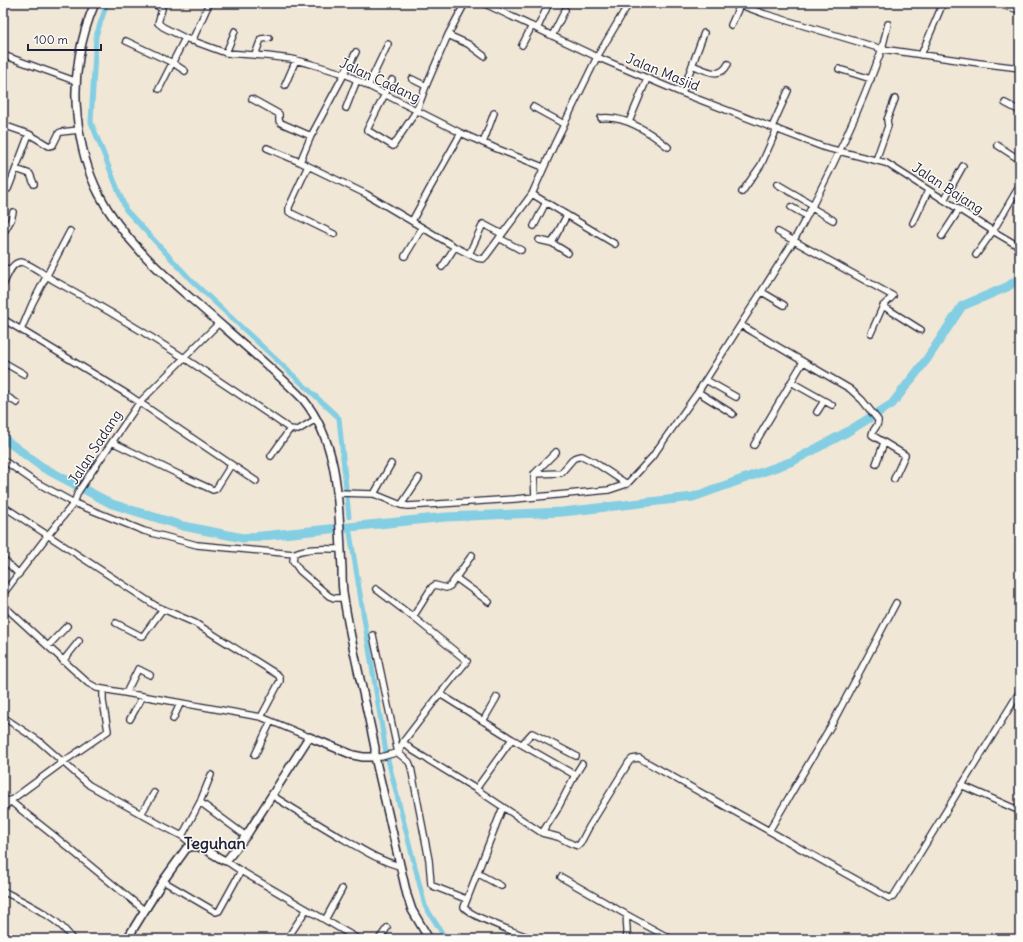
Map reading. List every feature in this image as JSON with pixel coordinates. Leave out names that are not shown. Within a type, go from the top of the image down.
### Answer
[{"type":"street","points":[[95,3],[85,30],[75,81],[79,130],[84,159],[96,187],[118,224],[155,267],[293,389],[312,410],[330,451],[340,493],[339,598],[378,757],[406,895],[412,910],[429,939]]},
{"type":"street","name":"Jalan Cadang","points":[[153,3],[162,8],[158,22],[163,27],[192,41],[226,53],[296,60],[345,74],[461,133],[543,167]]},
{"type":"street","points":[[392,80],[367,130],[394,145],[417,110],[448,35],[465,3]]},
{"type":"street","name":"Jalan Masjid","points":[[483,3],[597,57],[648,79],[822,147],[839,151]]},
{"type":"street","points":[[522,45],[549,3]]},
{"type":"street","points":[[267,148],[300,162],[366,194],[455,247],[477,258],[485,258],[532,194],[543,167],[597,57],[628,3]]},
{"type":"street","points":[[921,55],[943,3]]},
{"type":"street","points":[[993,3],[1020,10]]},
{"type":"street","points":[[731,25],[737,4],[765,14],[882,49],[1020,68]]},
{"type":"street","points":[[192,41],[207,8]]},
{"type":"street","points":[[552,36],[565,10]]},
{"type":"street","points":[[340,493],[353,492],[374,494],[401,505],[408,506],[609,490],[622,487],[627,484],[652,457],[698,392],[793,242],[839,151],[871,79],[882,49],[888,24]]},
{"type":"street","points":[[226,53],[235,31]]},
{"type":"street","points":[[682,93],[704,33]]},
{"type":"street","points":[[448,35],[468,44],[484,56]]},
{"type":"street","points":[[159,89],[185,38]]},
{"type":"street","points":[[255,55],[261,39],[269,38]]},
{"type":"street","points":[[126,41],[173,63],[185,71]]},
{"type":"street","points":[[368,86],[388,44]]},
{"type":"street","points":[[300,162],[311,136],[356,52]]},
{"type":"street","points":[[3,55],[75,81]]},
{"type":"street","points":[[285,85],[296,60]]},
{"type":"street","points":[[692,65],[713,73],[717,73],[725,70],[728,64]]},
{"type":"street","points":[[839,69],[871,79]]},
{"type":"street","points":[[412,79],[426,86]]},
{"type":"street","points":[[629,122],[648,79]]},
{"type":"street","points":[[346,108],[357,80]]},
{"type":"street","points":[[742,192],[761,165],[788,91]]},
{"type":"street","points":[[252,99],[278,114],[279,121],[281,123],[311,136]]},
{"type":"street","points":[[876,160],[888,126],[888,120],[895,99]]},
{"type":"street","points":[[1006,103],[1020,111]]},
{"type":"street","points":[[533,107],[564,124]]},
{"type":"street","points":[[483,143],[494,113]]},
{"type":"street","points":[[601,118],[608,117],[629,122],[656,137],[668,147]]},
{"type":"street","points":[[3,125],[29,134],[49,146],[52,146],[59,133],[79,130]]},
{"type":"street","points":[[412,222],[461,133]]},
{"type":"street","points":[[3,189],[8,189],[29,134]]},
{"type":"street","points":[[997,145],[1020,160]]},
{"type":"street","name":"Jalan Bajang","points":[[839,151],[876,160],[892,166],[928,191],[992,231],[1020,185]]},
{"type":"street","points":[[308,166],[289,207],[289,212],[334,234]]},
{"type":"street","points":[[944,200],[963,166]]},
{"type":"street","points":[[16,168],[30,174],[34,184]]},
{"type":"street","points":[[777,184],[833,220]]},
{"type":"street","points":[[912,223],[928,191]]},
{"type":"street","points":[[532,194],[615,244]]},
{"type":"street","points":[[534,226],[546,202]]},
{"type":"street","points":[[791,206],[807,216]]},
{"type":"street","points":[[942,236],[959,210]]},
{"type":"street","points":[[3,234],[11,220],[13,212]]},
{"type":"street","points":[[552,243],[567,215]]},
{"type":"street","points":[[469,254],[483,224],[521,250]]},
{"type":"street","points":[[405,256],[422,228]]},
{"type":"street","points":[[21,330],[32,304],[70,231]]},
{"type":"street","points":[[976,255],[992,231],[1020,247]]},
{"type":"street","points":[[778,232],[793,242],[891,294],[893,297],[883,306],[871,333]]},
{"type":"street","points":[[539,240],[552,243],[568,253]]},
{"type":"street","points":[[442,268],[455,247]]},
{"type":"street","points":[[3,285],[10,270],[18,263],[26,263],[46,276],[99,305],[209,373],[290,429],[298,430],[316,419]]},
{"type":"street","points":[[3,267],[10,270]]},
{"type":"street","points":[[762,292],[784,305]]},
{"type":"street","points":[[883,306],[921,330]]},
{"type":"street","points":[[3,319],[164,418],[256,482]]},
{"type":"street","name":"Jalan Sadang","points":[[3,594],[74,503],[78,492],[139,402],[219,323]]},
{"type":"street","points":[[741,325],[850,390],[862,400],[873,412],[879,422],[878,426],[871,434],[905,455],[894,479]]},
{"type":"street","points":[[3,362],[24,374]]},
{"type":"street","points":[[754,445],[803,362]]},
{"type":"street","points":[[706,380],[736,397]]},
{"type":"street","points":[[792,382],[832,405]]},
{"type":"street","points":[[698,392],[733,414]]},
{"type":"street","points":[[3,394],[17,403]]},
{"type":"street","points":[[817,412],[824,401]]},
{"type":"street","points":[[271,456],[290,429]]},
{"type":"street","points":[[112,442],[213,490],[216,489],[231,465]]},
{"type":"street","points":[[876,464],[884,443]]},
{"type":"street","points":[[535,497],[534,474],[556,452]]},
{"type":"street","points":[[534,474],[560,473],[574,458],[582,456],[627,484]]},
{"type":"street","points":[[3,460],[32,480],[74,503],[144,531],[187,543],[294,554],[298,551],[310,549],[340,548]]},
{"type":"street","points":[[374,494],[391,464]]},
{"type":"street","points":[[401,505],[419,478]]},
{"type":"street","points":[[3,506],[162,610],[195,623],[280,676],[280,681],[261,717]]},
{"type":"street","points":[[294,554],[294,564],[300,571],[339,598]]},
{"type":"street","points":[[413,617],[432,586],[435,585],[446,588],[450,586],[472,556]]},
{"type":"street","points":[[3,559],[19,574]]},
{"type":"street","points":[[456,578],[489,602]]},
{"type":"street","points":[[376,589],[467,661],[403,742],[398,753]]},
{"type":"street","points":[[770,831],[832,724],[896,603]]},
{"type":"street","points":[[3,605],[88,683],[103,690],[261,717],[353,755],[363,757],[378,757],[412,750]]},
{"type":"street","points":[[116,623],[143,636],[162,610]]},
{"type":"street","points":[[48,646],[67,626]]},
{"type":"street","points":[[374,635],[398,753],[409,762],[411,767],[429,860],[432,885],[466,899]]},
{"type":"street","points":[[63,661],[79,641]]},
{"type":"street","points":[[126,693],[138,669],[150,675]]},
{"type":"street","points":[[3,809],[63,762],[109,730],[103,701],[103,690]]},
{"type":"street","points":[[403,742],[412,750],[542,832],[578,846],[629,762],[632,759],[639,758],[889,898],[893,897],[1020,691]]},
{"type":"street","points":[[440,694],[512,739],[575,775]]},
{"type":"street","points":[[130,719],[143,696]]},
{"type":"street","points":[[483,721],[497,697]]},
{"type":"street","points":[[172,719],[180,704]]},
{"type":"street","points":[[3,717],[39,741],[89,785],[182,836],[194,846],[220,859],[226,860],[241,871],[306,910],[358,939]]},
{"type":"street","points":[[255,754],[271,721]]},
{"type":"street","points":[[522,744],[532,733],[576,756]]},
{"type":"street","points":[[226,860],[246,836],[273,796],[309,737]]},
{"type":"street","points":[[476,789],[512,739]]},
{"type":"street","points":[[542,832],[557,810],[582,764]]},
{"type":"street","points":[[182,836],[200,802],[211,775]]},
{"type":"street","points":[[961,785],[1020,811]]},
{"type":"street","points":[[141,814],[154,792]]},
{"type":"street","points":[[273,796],[374,857],[399,866]]},
{"type":"street","points":[[3,799],[10,802],[53,835],[144,910]]},
{"type":"street","points":[[200,802],[246,836]]},
{"type":"street","points":[[503,807],[463,905],[466,910],[533,939]]},
{"type":"street","points":[[127,939],[163,881],[186,849],[194,846]]},
{"type":"street","points":[[163,881],[216,912],[241,871]]},
{"type":"street","points":[[477,873],[501,886]]},
{"type":"street","points":[[561,877],[671,939]]},
{"type":"street","points":[[326,920],[342,889]]},
{"type":"street","points":[[3,891],[57,922],[67,931],[72,939]]},
{"type":"street","points":[[287,939],[306,910]]},
{"type":"street","points":[[627,915],[628,938]]},
{"type":"street","points":[[379,939],[387,928]]},
{"type":"waterway","points":[[107,3],[96,36],[91,122],[126,210],[192,281],[339,418],[349,517]]},
{"type":"waterway","points":[[3,438],[42,467],[112,504],[183,526],[243,538],[446,517],[563,512],[693,497],[793,461],[847,432],[892,404],[927,359],[962,306],[1007,287],[1020,278]]},
{"type":"waterway","points":[[350,533],[386,752],[425,906],[446,939]]},
{"type":"district","name":"Teguhan","points":[[215,843]]}]
